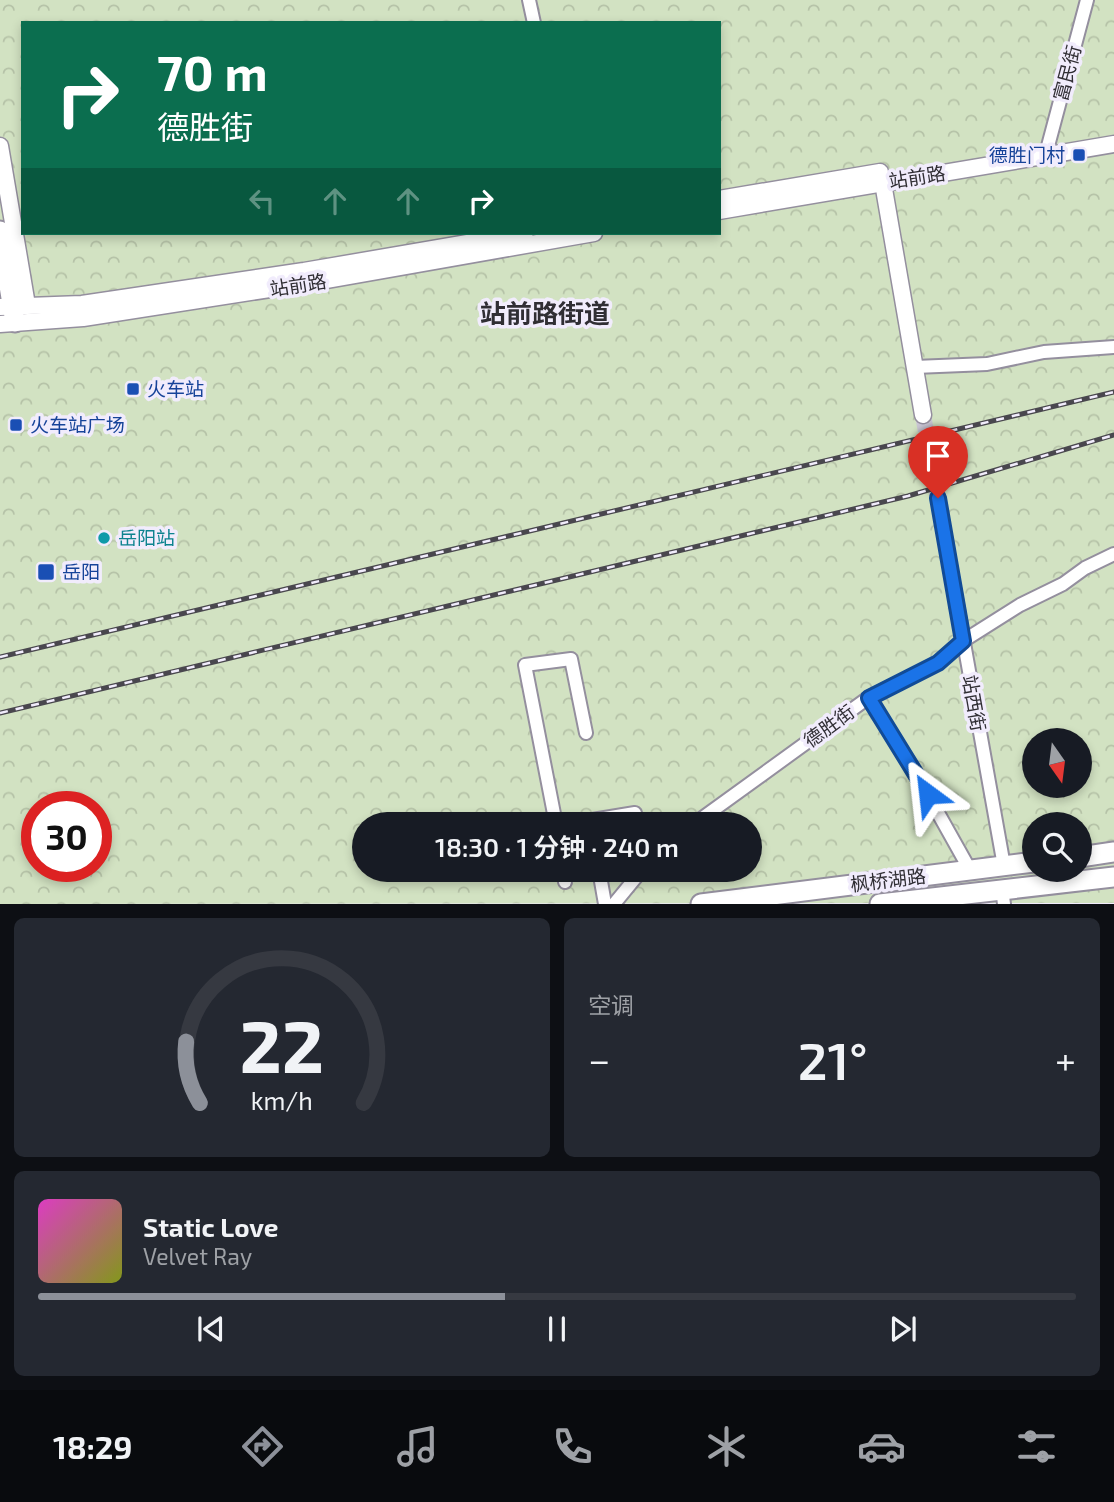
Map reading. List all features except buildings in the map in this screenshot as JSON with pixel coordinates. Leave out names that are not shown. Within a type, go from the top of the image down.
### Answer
[{"type":"main road","name":"站前路","points":[[721,199],[1114,135]]},
{"type":"main road","name":"站前路","points":[[721,211],[1114,144]]},
{"type":"main road","points":[[0,146],[11,313]]},
{"type":"main road","points":[[883,183],[923,415]]},
{"type":"main road","points":[[0,231],[11,313]]},
{"type":"main road","name":"站前路","points":[[11,313],[304,271],[513,235]]},
{"type":"main road","name":"站前路","points":[[11,313],[83,318],[309,283],[583,235]]},
{"type":"main road","points":[[1092,855],[1114,852]]},
{"type":"main road","name":"枫桥湖路","points":[[701,904],[1022,864]]},
{"type":"main road","name":"枫桥湖路","points":[[880,903],[1003,896],[1114,877]]},
{"type":"street","points":[[529,0],[534,21]]},
{"type":"street","name":"富民街","points":[[1048,146],[1087,0]]},
{"type":"street","points":[[915,367],[987,363],[1044,352],[1114,347]]},
{"type":"street","name":"站西街","points":[[938,498],[1004,866]]},
{"type":"street","name":"德胜街","points":[[712,812],[869,698],[938,663],[963,641],[1020,605],[1114,554]]},
{"type":"street","points":[[554,812],[525,665],[571,659],[586,733]]},
{"type":"street","points":[[869,698],[914,770],[970,870]]},
{"type":"street","points":[[601,882],[605,904]]},
{"type":"street","points":[[614,904],[632,882]]},
{"type":"green space","points":[[0,0],[1114,0],[1114,903],[0,904]]},
{"type":"tunnel","points":[[923,415],[938,498]]},
{"type":"railway","points":[[0,657],[1114,392]]},
{"type":"railway","points":[[0,713],[908,496],[1114,435]]},
{"type":"place","name":"德胜门村","points":[[1079,155]]},
{"type":"place","name":"火车站","points":[[133,389]]},
{"type":"place","name":"火车站广场","points":[[16,425]]},
{"type":"place","name":"岳阳站","points":[[104,538]]},
{"type":"place","name":"岳阳","points":[[46,572]]},
{"type":"district","name":"站前路街道","points":[[545,314]]},
{"type":"route","points":[[928,794],[869,698],[938,663],[963,641],[938,498]]}]
